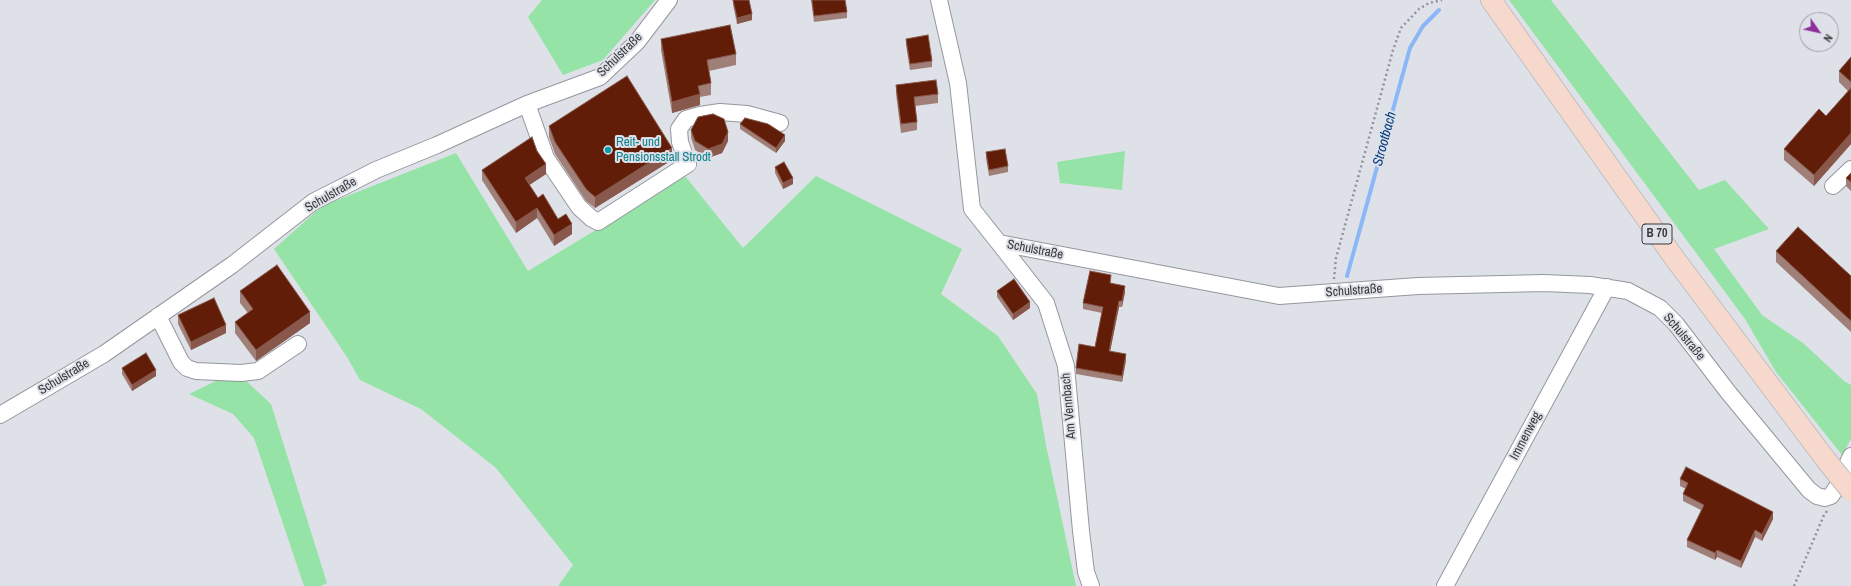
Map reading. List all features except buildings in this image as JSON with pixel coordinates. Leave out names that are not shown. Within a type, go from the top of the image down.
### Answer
[{"type":"main road","name":"B 70","points":[[1492,2],[1675,259],[1851,491]]},
{"type":"street","name":"Schulstraße","points":[[0,415],[104,354],[232,265],[313,202],[376,170],[437,145],[527,104],[600,77],[637,42],[669,0]]},
{"type":"street","name":"Schulstraße","points":[[939,0],[958,83],[972,208],[999,243],[1279,296],[1418,286],[1544,283],[1607,287],[1628,292],[1660,308],[1676,324],[1728,392],[1809,490],[1817,496],[1825,498],[1831,496],[1838,485],[1851,456]]},
{"type":"street","points":[[527,104],[546,158],[579,207],[598,222],[688,164],[680,142],[679,129],[686,119],[720,112],[747,114],[780,123]]},
{"type":"street","points":[[1833,186],[1851,169]]},
{"type":"street","name":"Am Vennbach","points":[[999,243],[1046,303],[1066,366],[1080,531],[1086,572],[1090,586]]},
{"type":"street","name":"Immenweg","points":[[1445,586],[1607,287]]},
{"type":"street","points":[[158,316],[181,362],[188,368],[196,371],[241,373],[258,371],[298,344]]},
{"type":"path","points":[[1332,293],[1336,258],[1393,50],[1401,28],[1419,9],[1429,3],[1442,0]]},
{"type":"path","points":[[1794,586],[1824,514],[1830,508]]},
{"type":"green space","points":[[542,0],[655,0],[603,60],[563,75],[528,17]]},
{"type":"green space","points":[[1509,0],[1551,0],[1699,190],[1725,180],[1769,229],[1714,249],[1762,315],[1803,343],[1844,381],[1851,385],[1851,439],[1842,455],[1776,372],[1745,319]]},
{"type":"green space","points":[[1125,151],[1122,190],[1060,183],[1057,162]]},
{"type":"green space","points":[[456,153],[528,271],[685,176],[743,248],[816,176],[962,249],[941,294],[998,336],[1037,394],[1046,445],[1076,586],[558,586],[573,565],[496,468],[421,409],[360,380],[347,357],[274,249],[322,206]]},
{"type":"green space","points":[[222,378],[243,378],[271,404],[327,583],[321,586],[304,586],[254,438],[233,414],[189,394]]},
{"type":"waterway","name":"Strootbach","points":[[1347,276],[1410,48],[1423,26],[1439,10]]},
{"type":"place","name":"Reit- und Pensionsstall Strodt","points":[[608,150]]}]
